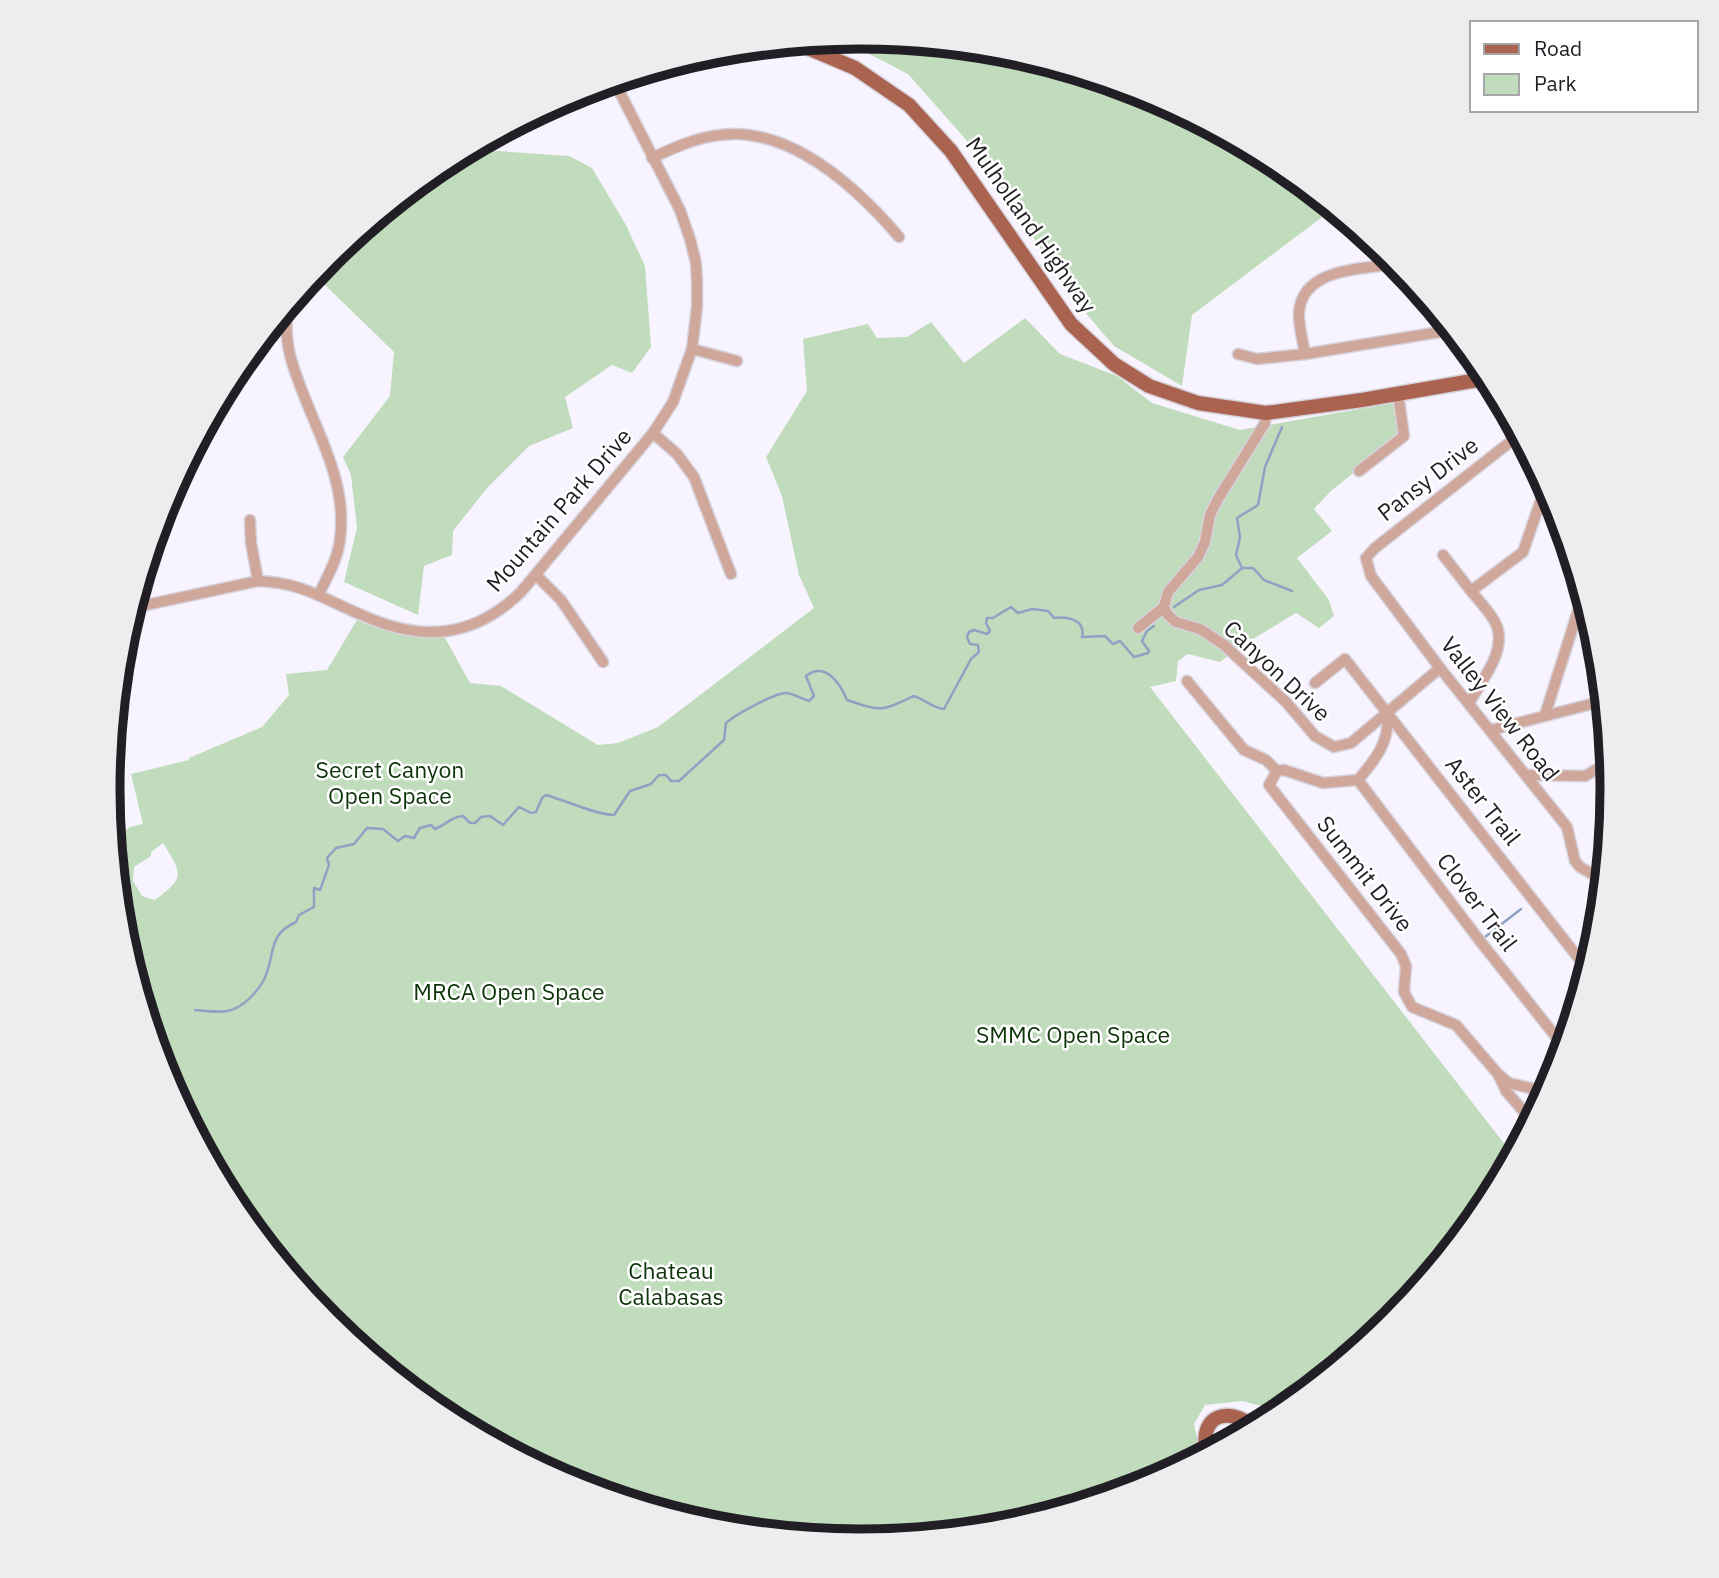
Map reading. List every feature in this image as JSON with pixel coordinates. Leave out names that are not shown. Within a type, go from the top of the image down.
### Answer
[{"type":"main road","name":"Mulholland Highway","points":[[815,51],[855,68],[909,105],[966,171],[1058,307],[1082,336],[1114,364],[1149,386],[1186,400],[1266,413],[1398,394],[1475,377]]},
{"type":"main road","points":[[1205,1443],[1213,1420],[1233,1415],[1245,1420]]},
{"type":"street","name":"Mountain Park Drive","points":[[143,606],[258,581],[279,581],[319,594],[396,629],[424,633],[444,632],[466,628],[487,619],[506,607],[536,575],[653,433],[673,402],[692,349],[697,307],[696,263],[680,211],[618,89]]},
{"type":"street","points":[[652,158],[679,145],[718,135],[737,134],[773,142],[810,158],[841,179],[900,237]]},
{"type":"street","points":[[1305,354],[1299,308],[1312,284],[1337,274],[1383,266]]},
{"type":"street","points":[[288,320],[290,354],[337,478],[341,501],[340,542],[335,561],[319,594]]},
{"type":"street","points":[[1238,354],[1257,359],[1305,354],[1441,332]]},
{"type":"street","points":[[692,349],[737,361]]},
{"type":"street","points":[[1359,471],[1404,436],[1398,394]]},
{"type":"street","points":[[1138,628],[1164,607],[1168,592],[1198,557],[1214,507],[1265,423],[1266,413]]},
{"type":"street","points":[[653,433],[677,454],[694,477],[731,574]]},
{"type":"street","name":"Pansy Drive","points":[[1366,558],[1375,548],[1512,441]]},
{"type":"street","points":[[1471,591],[1523,552],[1541,501]]},
{"type":"street","points":[[250,520],[258,581]]},
{"type":"street","points":[[1443,555],[1494,621],[1498,636],[1497,654],[1469,703]]},
{"type":"street","name":"Valley View Road","points":[[1366,558],[1371,576],[1440,668],[1567,827],[1575,861],[1594,875]]},
{"type":"street","points":[[536,575],[561,600],[603,662]]},
{"type":"street","name":"Canyon Drive","points":[[1164,607],[1176,622],[1200,629],[1224,645],[1286,702],[1315,736],[1334,747],[1351,743],[1440,668]]},
{"type":"street","points":[[1545,715],[1578,612]]},
{"type":"street","name":"Aster Trail","points":[[1315,683],[1345,659],[1579,959]]},
{"type":"street","points":[[1187,681],[1244,750],[1266,760],[1277,771]]},
{"type":"street","points":[[1491,730],[1594,703]]},
{"type":"street","points":[[1359,780],[1375,761],[1389,732],[1387,712]]},
{"type":"street","points":[[1527,775],[1585,776],[1599,768]]},
{"type":"street","name":"Summit Drive","points":[[1359,780],[1323,783],[1284,770],[1277,771],[1269,783],[1401,954],[1406,966],[1404,992],[1412,1007],[1456,1025],[1509,1083],[1535,1089]]},
{"type":"street","name":"Clover Trail","points":[[1359,780],[1479,941],[1556,1037]]},
{"type":"street","points":[[1498,1073],[1506,1091],[1525,1113]]},
{"type":"green space","points":[[859,49],[956,55],[1051,74],[1097,88],[1143,105],[1230,148],[1271,174],[1325,215],[1192,315],[1182,386],[1114,346],[1071,296],[983,159],[908,74]]},
{"type":"green space","points":[[486,150],[569,156],[592,168],[626,225],[645,266],[651,347],[632,373],[612,365],[565,397],[573,428],[529,446],[487,488],[453,531],[452,555],[424,566],[418,615],[344,582],[357,528],[351,475],[343,457],[390,396],[394,352],[325,285],[318,285],[409,202]]},
{"type":"green space","points":[[1025,318],[1060,354],[1117,376],[1152,403],[1240,430],[1394,403],[1400,435],[1331,491],[1314,509],[1332,531],[1297,558],[1329,600],[1334,616],[1319,628],[1296,613],[1220,662],[1188,654],[1178,661],[1176,681],[1150,687],[1507,1147],[1475,1200],[1447,1239],[1383,1312],[1310,1376],[1266,1407],[1242,1401],[1205,1405],[1194,1424],[1199,1446],[1187,1453],[1143,1473],[1051,1504],[956,1523],[860,1529],[763,1523],[668,1504],[576,1473],[532,1453],[489,1430],[409,1376],[336,1312],[303,1277],[244,1200],[196,1116],[176,1072],[145,981],[126,886],[121,834],[130,827],[143,824],[131,774],[189,760],[262,727],[289,695],[286,674],[327,670],[357,620],[366,624],[369,617],[444,636],[470,683],[501,686],[598,745],[618,743],[658,727],[814,608],[799,575],[782,496],[766,457],[807,391],[803,339],[868,324],[877,338],[907,337],[931,322],[964,363]],"holes":[[[163,843],[178,874],[172,886],[155,900],[142,896],[133,881],[134,867],[151,856],[151,852]]]},
{"type":"waterway","points":[[1174,607],[1199,590],[1222,585],[1242,568],[1236,555],[1240,537],[1237,518],[1258,505],[1265,467],[1282,427]]},
{"type":"waterway","points":[[1243,568],[1253,568],[1264,580],[1292,591]]},
{"type":"waterway","points":[[195,1010],[230,1011],[245,1003],[262,983],[275,942],[282,931],[296,922],[299,915],[314,907],[314,888],[320,890],[329,865],[327,858],[336,848],[354,844],[367,828],[383,829],[398,841],[405,836],[414,838],[420,828],[431,825],[435,829],[459,816],[463,816],[470,823],[490,816],[503,825],[519,807],[531,813],[536,812],[546,795],[589,810],[614,815],[630,791],[651,784],[659,775],[666,775],[671,781],[679,781],[724,740],[726,723],[746,710],[787,693],[809,701],[814,696],[806,676],[813,672],[819,671],[831,676],[847,700],[868,707],[888,707],[914,696],[944,709],[971,659],[979,652],[978,645],[970,644],[967,637],[969,632],[974,630],[987,634],[990,631],[987,618],[993,618],[1011,607],[1018,613],[1032,609],[1048,611],[1054,618],[1075,620],[1083,631],[1082,637],[1105,636],[1113,644],[1120,641],[1134,657],[1148,653],[1142,641],[1147,631],[1154,626]]},
{"type":"waterway","points":[[1485,937],[1521,909]]},
{"type":"park label","name":"Secret Canyon Open Space","points":[[390,783]]},
{"type":"park label","name":"MRCA Open Space","points":[[509,992]]},
{"type":"park label","name":"SMMC Open Space","points":[[1073,1035]]},
{"type":"park label","name":"Chateau Calabasas","points":[[671,1284]]}]
